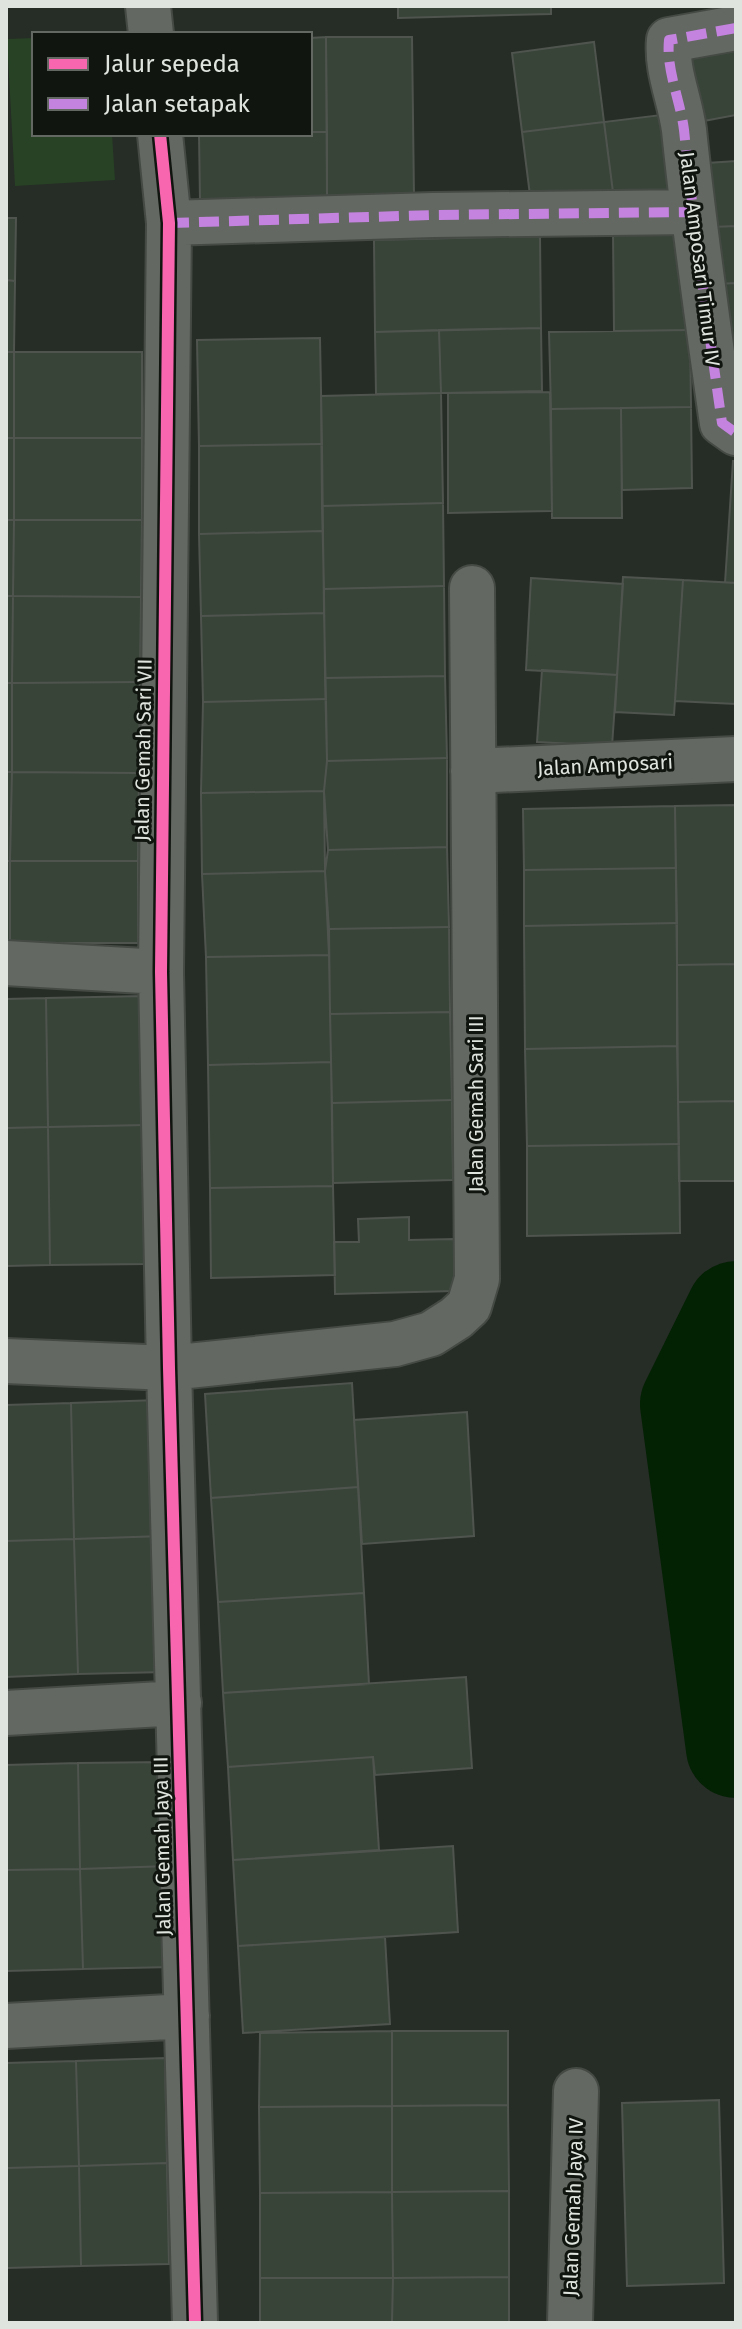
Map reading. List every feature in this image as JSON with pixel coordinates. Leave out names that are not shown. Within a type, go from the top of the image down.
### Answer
[{"type":"street","points":[[148,6],[151,32]]},
{"type":"street","name":"Jalan Amposari Timur IV","points":[[736,28],[669,40],[667,59],[683,126],[691,212],[722,423],[736,433]]},
{"type":"street","name":"Jalan Gemah Sari VII","points":[[160,136],[169,223],[161,972],[169,1368]]},
{"type":"street","points":[[169,223],[433,215],[691,212]]},
{"type":"street","name":"Jalan Gemah Sari III","points":[[6,1361],[169,1368],[395,1344],[431,1334],[469,1306],[477,1279],[472,588]]},
{"type":"street","name":"Jalan Amposari","points":[[473,771],[736,759]]},
{"type":"street","points":[[6,963],[161,972]]},
{"type":"street","name":"Jalan Gemah Jaya III","points":[[169,1368],[195,2323]]},
{"type":"street","points":[[6,1713],[179,1703]]},
{"type":"street","points":[[6,2026],[187,2016]]},
{"type":"street","name":"Jalan Gemah Jaya IV","points":[[570,2323],[576,2091]]},
{"type":"green space","points":[[32,38],[32,136],[112,136],[115,180],[15,186],[7,39]]},
{"type":"building","points":[[398,6],[551,6],[551,14],[398,18]]},
{"type":"building","points":[[736,33],[736,115],[693,123],[679,43]]},
{"type":"building","points":[[326,37],[327,132],[312,132],[312,38]]},
{"type":"building","points":[[326,37],[412,37],[414,198],[327,199]]},
{"type":"building","points":[[594,42],[604,122],[522,132],[512,53]]},
{"type":"building","points":[[661,115],[671,193],[614,200],[604,122]]},
{"type":"building","points":[[604,122],[614,200],[532,211],[522,132]]},
{"type":"building","points":[[312,132],[327,132],[327,199],[200,201],[199,136],[312,136]]},
{"type":"building","points":[[736,161],[736,226],[712,227],[707,163]]},
{"type":"building","points":[[6,218],[16,218],[15,281],[6,280]]},
{"type":"building","points":[[736,226],[736,283],[716,284],[712,227]]},
{"type":"building","points":[[688,229],[690,330],[614,331],[613,231]]},
{"type":"building","points":[[540,236],[541,328],[375,332],[374,240]]},
{"type":"building","points":[[6,280],[15,281],[14,352],[6,352]]},
{"type":"building","points":[[736,283],[736,352],[721,353],[716,284]]},
{"type":"building","points":[[541,328],[542,391],[441,393],[439,330]]},
{"type":"building","points":[[439,330],[441,393],[376,394],[375,332]]},
{"type":"building","points":[[690,330],[691,407],[551,409],[549,332]]},
{"type":"building","points":[[320,338],[322,444],[199,446],[197,340]]},
{"type":"building","points":[[6,352],[14,352],[14,438],[6,438]]},
{"type":"building","points":[[14,352],[142,352],[142,438],[14,438]]},
{"type":"building","points":[[550,392],[552,511],[448,513],[448,393]]},
{"type":"building","points":[[441,393],[443,503],[322,506],[321,396]]},
{"type":"building","points":[[691,407],[692,488],[622,490],[621,408]]},
{"type":"building","points":[[621,408],[622,518],[552,518],[551,409]]},
{"type":"building","points":[[6,438],[14,438],[14,520],[6,520]]},
{"type":"building","points":[[14,438],[142,438],[142,520],[14,520]]},
{"type":"building","points":[[322,444],[323,531],[199,534],[199,446]]},
{"type":"building","points":[[733,461],[736,461],[736,583],[725,583]]},
{"type":"building","points":[[443,503],[444,586],[324,589],[322,506]]},
{"type":"building","points":[[6,520],[14,520],[13,596],[6,596]]},
{"type":"building","points":[[14,520],[142,520],[141,597],[13,596]]},
{"type":"building","points":[[323,531],[324,613],[201,616],[199,534]]},
{"type":"building","points":[[623,577],[683,580],[674,715],[615,712]]},
{"type":"building","points":[[531,578],[623,584],[617,675],[526,670]]},
{"type":"building","points":[[683,580],[736,583],[736,704],[675,701]]},
{"type":"building","points":[[444,586],[445,676],[325,678],[324,589]]},
{"type":"building","points":[[6,596],[13,596],[12,683],[6,683]]},
{"type":"building","points":[[13,596],[141,597],[140,682],[12,683]]},
{"type":"building","points":[[324,613],[326,699],[203,702],[201,616]]},
{"type":"building","points":[[542,670],[617,675],[612,746],[537,742]]},
{"type":"building","points":[[445,676],[447,758],[327,761],[325,678]]},
{"type":"building","points":[[140,682],[139,773],[12,772],[12,683]]},
{"type":"building","points":[[6,683],[12,683],[12,772],[6,772]]},
{"type":"building","points":[[326,699],[324,791],[201,793],[203,702]]},
{"type":"building","points":[[447,758],[447,847],[328,850],[324,791],[327,761]]},
{"type":"building","points":[[6,772],[12,772],[10,861],[6,861]]},
{"type":"building","points":[[12,772],[139,773],[138,861],[10,861]]},
{"type":"building","points":[[324,791],[325,871],[202,874],[201,793]]},
{"type":"building","points":[[736,805],[736,964],[677,965],[675,806]]},
{"type":"building","points":[[675,806],[676,868],[524,870],[523,809]]},
{"type":"building","points":[[447,847],[449,927],[329,929],[325,871],[328,850]]},
{"type":"building","points":[[6,861],[10,861],[10,943],[6,943]]},
{"type":"building","points":[[10,861],[138,861],[138,943],[10,943]]},
{"type":"building","points":[[676,868],[677,923],[524,926],[524,870]]},
{"type":"building","points":[[325,871],[329,955],[206,957],[202,874]]},
{"type":"building","points":[[677,923],[677,1046],[525,1049],[524,926]]},
{"type":"building","points":[[449,927],[450,1012],[330,1014],[329,929]]},
{"type":"building","points":[[329,955],[331,1062],[208,1065],[206,957]]},
{"type":"building","points":[[736,964],[736,1101],[678,1102],[677,965]]},
{"type":"building","points":[[144,996],[146,1125],[48,1127],[46,998]]},
{"type":"building","points":[[46,998],[48,1127],[6,1128],[6,999]]},
{"type":"building","points":[[450,1012],[452,1100],[332,1103],[330,1014]]},
{"type":"building","points":[[677,1046],[679,1144],[527,1146],[525,1049]]},
{"type":"building","points":[[331,1062],[333,1186],[210,1188],[208,1065]]},
{"type":"building","points":[[452,1100],[453,1180],[333,1183],[332,1103]]},
{"type":"building","points":[[736,1101],[736,1181],[679,1181],[678,1102]]},
{"type":"building","points":[[146,1125],[148,1264],[50,1265],[48,1127]]},
{"type":"building","points":[[48,1127],[50,1265],[6,1266],[6,1128]]},
{"type":"building","points":[[679,1144],[680,1233],[527,1236],[527,1146]]},
{"type":"building","points":[[333,1186],[335,1275],[211,1278],[210,1188]]},
{"type":"building","points":[[409,1217],[409,1240],[454,1239],[455,1291],[335,1294],[334,1242],[359,1242],[358,1219]]},
{"type":"building","points":[[352,1383],[358,1487],[211,1498],[205,1394]]},
{"type":"building","points":[[158,1400],[163,1536],[74,1539],[71,1403]]},
{"type":"building","points":[[71,1403],[74,1539],[6,1541],[6,1405]]},
{"type":"building","points":[[467,1412],[474,1536],[362,1544],[354,1420]]},
{"type":"building","points":[[358,1487],[364,1593],[218,1602],[211,1498]]},
{"type":"building","points":[[163,1536],[166,1672],[78,1674],[74,1539]]},
{"type":"building","points":[[74,1539],[78,1674],[6,1677],[6,1541]]},
{"type":"building","points":[[364,1593],[369,1684],[223,1693],[218,1602]]},
{"type":"building","points":[[466,1677],[472,1768],[375,1775],[373,1757],[228,1767],[223,1693]]},
{"type":"building","points":[[373,1757],[379,1850],[233,1860],[228,1767]]},
{"type":"building","points":[[167,1762],[169,1866],[80,1869],[78,1763]]},
{"type":"building","points":[[78,1763],[80,1869],[6,1870],[6,1765]]},
{"type":"building","points":[[453,1846],[458,1932],[238,1946],[233,1860]]},
{"type":"building","points":[[169,1866],[171,1967],[83,1969],[80,1869]]},
{"type":"building","points":[[80,1869],[83,1969],[6,1971],[6,1870]]},
{"type":"building","points":[[385,1937],[390,2024],[243,2033],[238,1946]]},
{"type":"building","points":[[392,2031],[392,2106],[259,2107],[260,2033]]},
{"type":"building","points":[[392,2031],[508,2031],[508,2105],[392,2106]]},
{"type":"building","points":[[165,2058],[167,2163],[79,2166],[76,2061]]},
{"type":"building","points":[[76,2061],[79,2166],[6,2168],[6,2063]]},
{"type":"building","points":[[719,2100],[724,2283],[627,2286],[622,2103]]},
{"type":"building","points":[[508,2105],[509,2191],[392,2192],[392,2106]]},
{"type":"building","points":[[392,2106],[392,2192],[260,2193],[259,2107]]},
{"type":"building","points":[[167,2163],[169,2264],[81,2266],[79,2166]]},
{"type":"building","points":[[79,2166],[81,2266],[6,2268],[6,2168]]},
{"type":"building","points":[[509,2191],[509,2277],[393,2278],[392,2192]]},
{"type":"building","points":[[392,2192],[393,2278],[260,2278],[260,2193]]},
{"type":"building","points":[[509,2277],[509,2323],[392,2323],[393,2278]]},
{"type":"building","points":[[260,2278],[393,2278],[392,2323],[260,2323]]},
{"type":"waterway","points":[[736,1311],[690,1404],[736,1748]]},
{"type":"marked path","points":[[736,28],[669,40],[671,73],[684,130],[722,423],[736,433]]},
{"type":"marked path","points":[[169,223],[433,215],[691,212]]},
{"type":"cycle path","points":[[160,136],[169,223],[161,972],[195,2323]]}]
